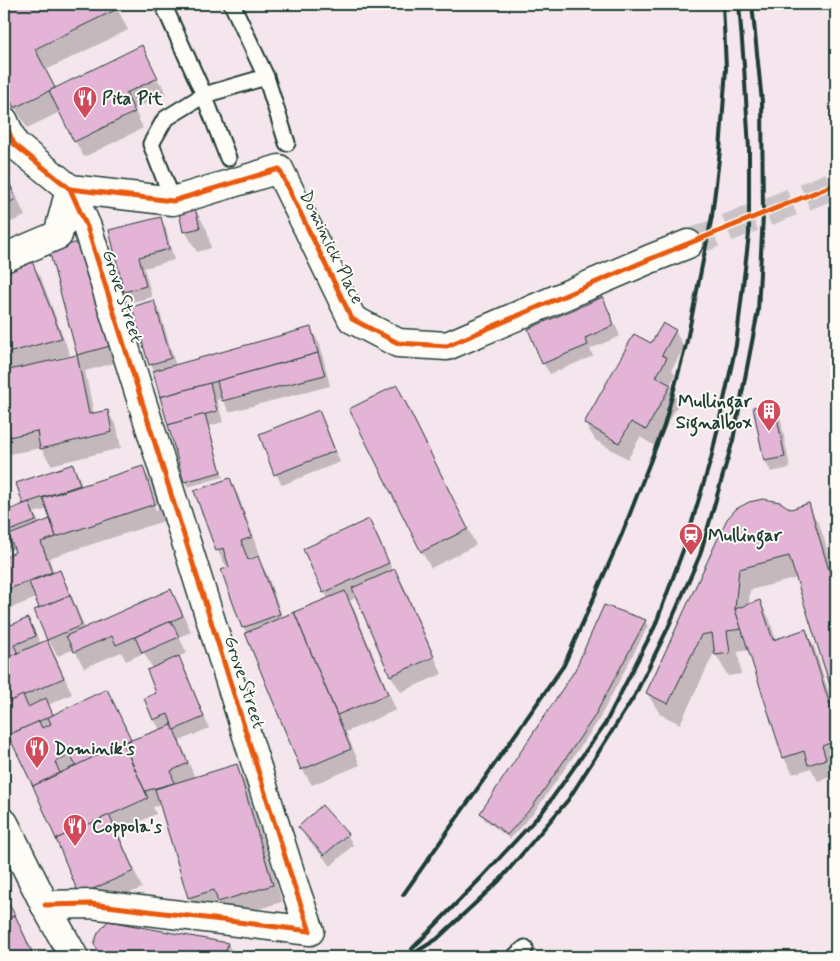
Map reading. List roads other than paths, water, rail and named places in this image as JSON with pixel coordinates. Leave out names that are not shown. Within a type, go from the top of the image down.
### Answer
[{"type":"street","points":[[4,121],[14,144],[70,189],[58,236],[4,258]]},
{"type":"street","name":"Dominick Place","points":[[70,189],[173,200],[279,169],[352,319],[398,343],[447,346],[650,258],[688,244]]},
{"type":"street","name":"Grove Street","points":[[45,905],[91,904],[310,931],[87,227],[70,189]]},
{"type":"street","points":[[4,823],[45,905],[74,957]]},
{"type":"lane","points":[[164,4],[204,95],[228,158]]},
{"type":"lane","points":[[232,4],[266,77],[287,143]]},
{"type":"lane","points":[[173,200],[151,144],[165,118],[204,95],[266,77]]},
{"type":"tunnel","points":[[688,244],[836,184]]},
{"type":"railway","points":[[403,895],[564,665],[622,534],[664,426],[686,345],[712,216],[720,151],[726,68],[723,4]]},
{"type":"railway","points":[[412,949],[543,811],[605,724],[655,626],[685,545],[711,459],[736,345],[749,234],[749,149],[739,4]]},
{"type":"railway","points":[[408,957],[437,939],[499,881],[568,800],[635,695],[667,630],[700,555],[733,440],[758,311],[763,215],[762,102],[752,4]]},
{"type":"place","name":"Pita Pit","points":[[85,119]]},
{"type":"place","name":"Mullingar Signalbox","points":[[769,432]]},
{"type":"place","name":"Mullingar","points":[[691,556]]},
{"type":"place","name":"Dominik's","points":[[37,769]]},
{"type":"place","name":"Coppola's","points":[[75,847]]}]
